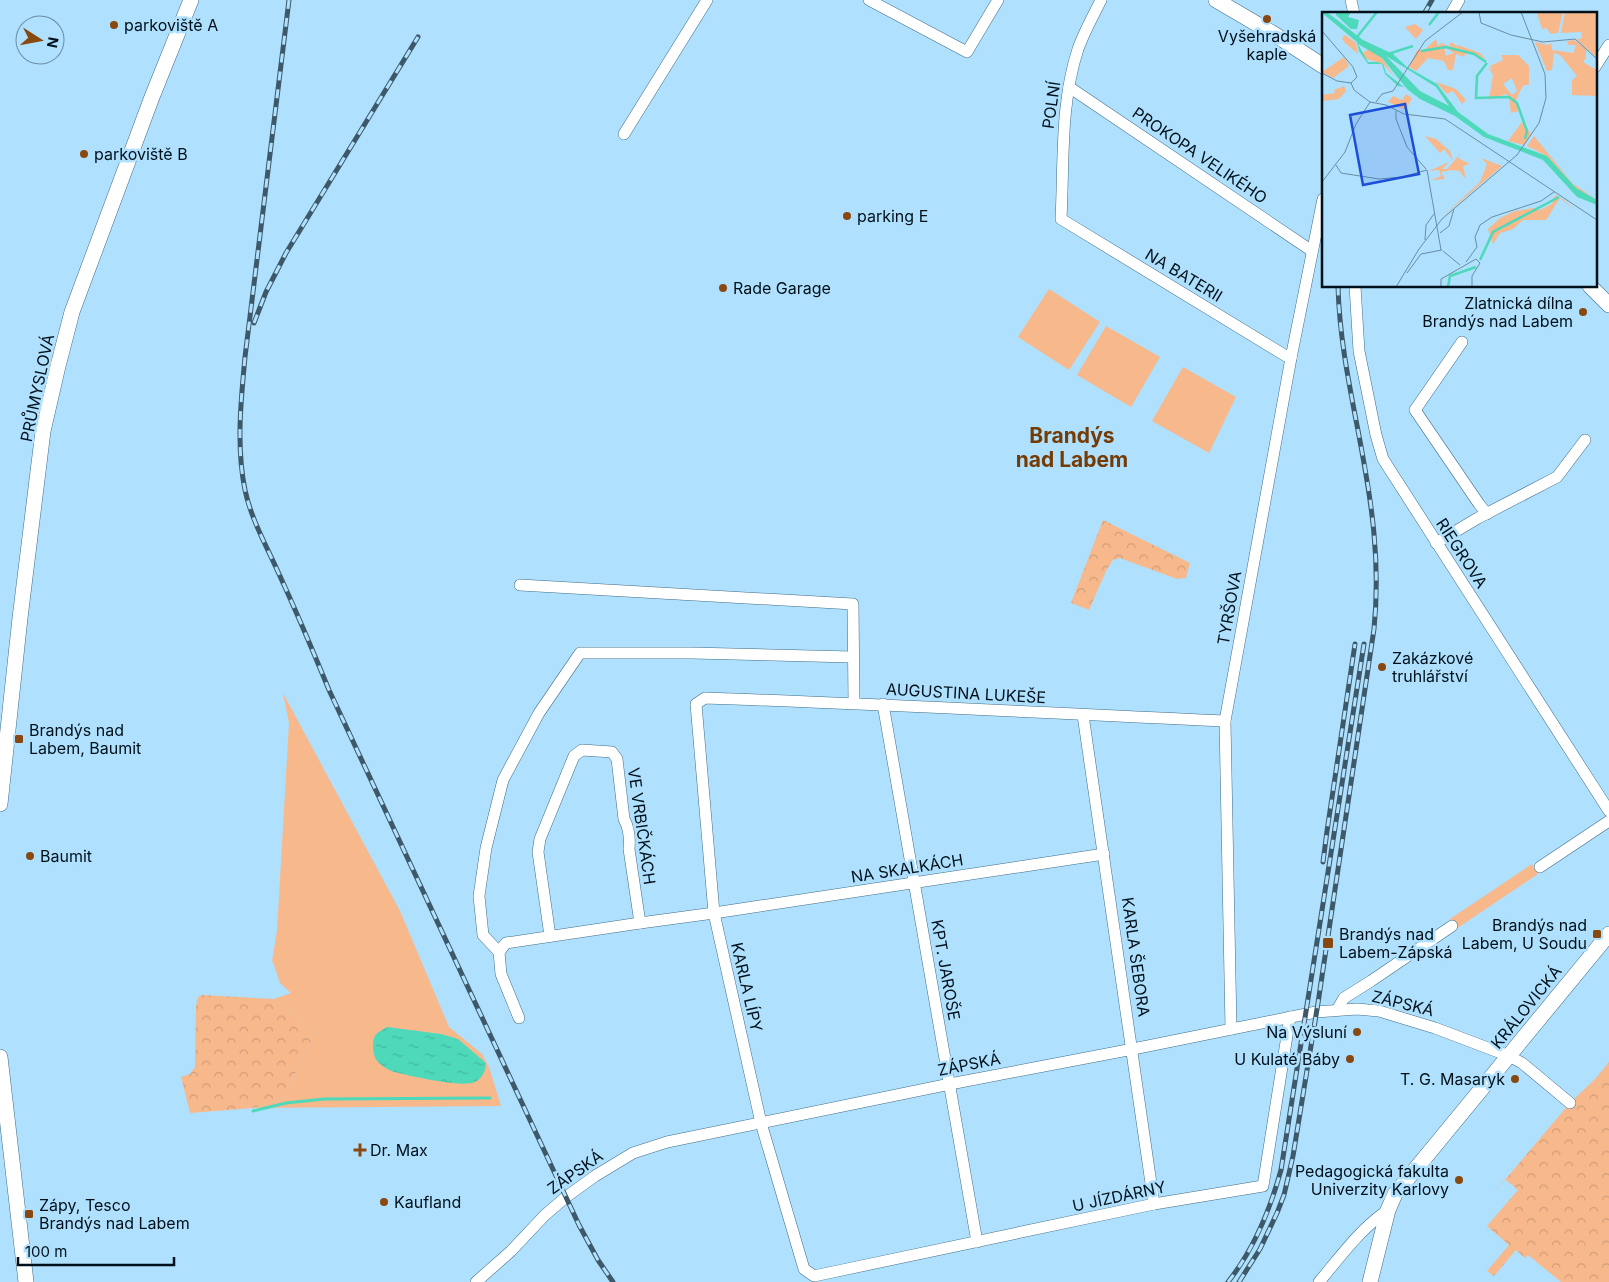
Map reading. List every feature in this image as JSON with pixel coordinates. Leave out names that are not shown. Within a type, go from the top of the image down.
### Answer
[{"type":"main road","name":"PRŮMYSLOVÁ","points":[[0,804],[43,431],[58,366],[72,312],[152,98],[191,0]]},
{"type":"main road","points":[[1216,0],[1322,65]]},
{"type":"main road","points":[[1592,288],[1609,305]]},
{"type":"main road","name":"KRÁLOVICKÁ","points":[[1372,1281],[1388,1210],[1395,1194],[1609,934]]},
{"type":"main road","points":[[0,1057],[26,1282]]},
{"type":"street","points":[[624,134],[707,0]]},
{"type":"street","points":[[869,0],[967,52],[998,0]]},
{"type":"street","name":"POLNÍ","points":[[1061,219],[1063,135],[1069,87],[1078,48],[1101,0]]},
{"type":"street","points":[[1452,12],[1460,0]]},
{"type":"street","points":[[1596,65],[1609,45]]},
{"type":"street","name":"PROKOPA VELIKÉHO","points":[[1069,87],[1312,251]]},
{"type":"street","name":"TYRŠOVA","points":[[1231,1029],[1225,721],[1291,358],[1322,204]]},
{"type":"street","name":"NA BATERII","points":[[1061,219],[1291,358]]},
{"type":"street","name":"RIEGROVA","points":[[1355,288],[1359,351],[1378,448],[1383,459],[1609,811]]},
{"type":"street","points":[[1462,342],[1415,410],[1487,514]]},
{"type":"street","points":[[1436,544],[1487,514],[1557,477],[1585,440]]},
{"type":"street","points":[[520,585],[853,604],[852,657],[854,703]]},
{"type":"street","points":[[714,913],[550,936],[503,948],[484,935],[479,896],[486,848],[503,780],[539,713],[580,653],[852,657]]},
{"type":"street","name":"AUGUSTINA LUKEŠE","points":[[705,698],[883,704],[1225,721]]},
{"type":"street","name":"KARLA LÍPY","points":[[705,698],[696,704],[714,913],[761,1123],[804,1268],[814,1276]]},
{"type":"street","name":"KPT. JAROŠE","points":[[883,704],[977,1242]]},
{"type":"street","name":"KARLA ŠEBORA","points":[[1083,715],[1154,1204]]},
{"type":"street","name":"VE VRBIČKÁCH","points":[[550,936],[538,852],[540,839],[574,756],[582,750],[612,752],[617,759],[640,923]]},
{"type":"street","points":[[1540,867],[1609,821]]},
{"type":"street","name":"NA SKALKÁCH","points":[[714,913],[1104,854]]},
{"type":"street","points":[[1337,1010],[1344,998],[1452,926]]},
{"type":"street","points":[[503,948],[501,974],[520,1018]]},
{"type":"street","name":"ZÁPSKÁ","points":[[476,1282],[511,1251],[556,1205],[595,1176],[632,1153],[667,1142],[1316,1012],[1358,1009],[1379,1011],[1435,1028],[1522,1063],[1570,1103]]},
{"type":"street","name":"U JÍZDÁRNY","points":[[814,1276],[1154,1204],[1263,1186],[1290,1017]]},
{"type":"street","points":[[1319,1282],[1356,1236],[1373,1220],[1388,1210]]},
{"type":"green space","points":[[1049,289],[1100,322],[1069,370],[1018,337]]},
{"type":"green space","points":[[1106,326],[1160,357],[1131,407],[1077,375]]},
{"type":"green space","points":[[1183,367],[1236,397],[1209,453],[1152,421]]},
{"type":"green space","points":[[1103,520],[1190,563],[1186,578],[1177,579],[1120,558],[1113,560],[1106,571],[1089,610],[1071,603]]},
{"type":"green space","points":[[283,693],[400,911],[449,1027],[482,1054],[489,1067],[501,1106],[253,1108],[283,1099],[315,1032],[274,999],[291,993],[280,983],[272,961],[277,931],[289,723]]},
{"type":"green space","points":[[1532,864],[1538,874],[1456,929],[1450,919]]},
{"type":"green space","points":[[202,995],[274,999],[315,1032],[283,1099],[253,1108],[190,1113],[181,1077],[190,1074],[195,1067],[196,1006],[198,997]]},
{"type":"green space","points":[[1609,1062],[1609,1282],[1561,1282],[1528,1255],[1525,1258],[1516,1250],[1494,1276],[1487,1271],[1509,1245],[1487,1226],[1518,1190],[1505,1179],[1570,1103],[1596,1078]]},
{"type":"water","points":[[387,1027],[441,1034],[458,1039],[486,1063],[483,1074],[475,1082],[459,1084],[423,1079],[388,1069],[376,1060],[373,1046],[376,1035]]},
{"type":"waterway","points":[[253,1111],[286,1103],[324,1099],[490,1098]]},
{"type":"railway","points":[[289,0],[242,390],[240,440],[245,490],[251,512],[329,690],[579,1225],[598,1260],[613,1282]]},
{"type":"railway","points":[[1425,12],[1432,0]]},
{"type":"railway","points":[[254,323],[266,292],[286,253],[418,37]]},
{"type":"railway","points":[[1239,1282],[1260,1249],[1277,1213],[1284,1195],[1293,1156],[1374,629],[1376,558],[1371,503],[1343,349],[1338,288]]},
{"type":"railway","points":[[1323,862],[1355,644]]},
{"type":"railway","points":[[1228,1282],[1246,1256],[1260,1229],[1272,1200],[1281,1170],[1364,644]]},
{"type":"place","name":"Vyšehradská kaple","points":[[1267,19]]},
{"type":"place","name":"parkoviště A","points":[[114,25]]},
{"type":"place","name":"parkoviště B","points":[[84,154]]},
{"type":"place","name":"parking E","points":[[847,216]]},
{"type":"place","name":"Rade Garage","points":[[723,288]]},
{"type":"place","name":"Zlatnická dílna Brandýs nad Labem","points":[[1583,312]]},
{"type":"place","name":"Zakázkové truhlářství","points":[[1382,667]]},
{"type":"place","name":"Brandýs nad Labem, Baumit","points":[[19,739]]},
{"type":"place","name":"Baumit","points":[[30,856]]},
{"type":"place","name":"Brandýs nad Labem, U Soudu","points":[[1597,934]]},
{"type":"place","name":"Brandýs nad Labem-Zápská","points":[[1328,943]]},
{"type":"place","name":"Na Výsluní","points":[[1357,1032]]},
{"type":"place","name":"U Kulaté Báby","points":[[1350,1059]]},
{"type":"place","name":"T. G. Masaryk","points":[[1515,1079]]},
{"type":"place","name":"Dr. Max","points":[[360,1150]]},
{"type":"place","name":"Pedagogická fakulta Univerzity Karlovy","points":[[1459,1180]]},
{"type":"place","name":"Kaufland","points":[[384,1202]]},
{"type":"place","name":"Zápy, Tesco Brandýs nad Labem","points":[[29,1214]]},
{"type":"district","name":"Brandýs nad Labem","points":[[1072,447]]}]
